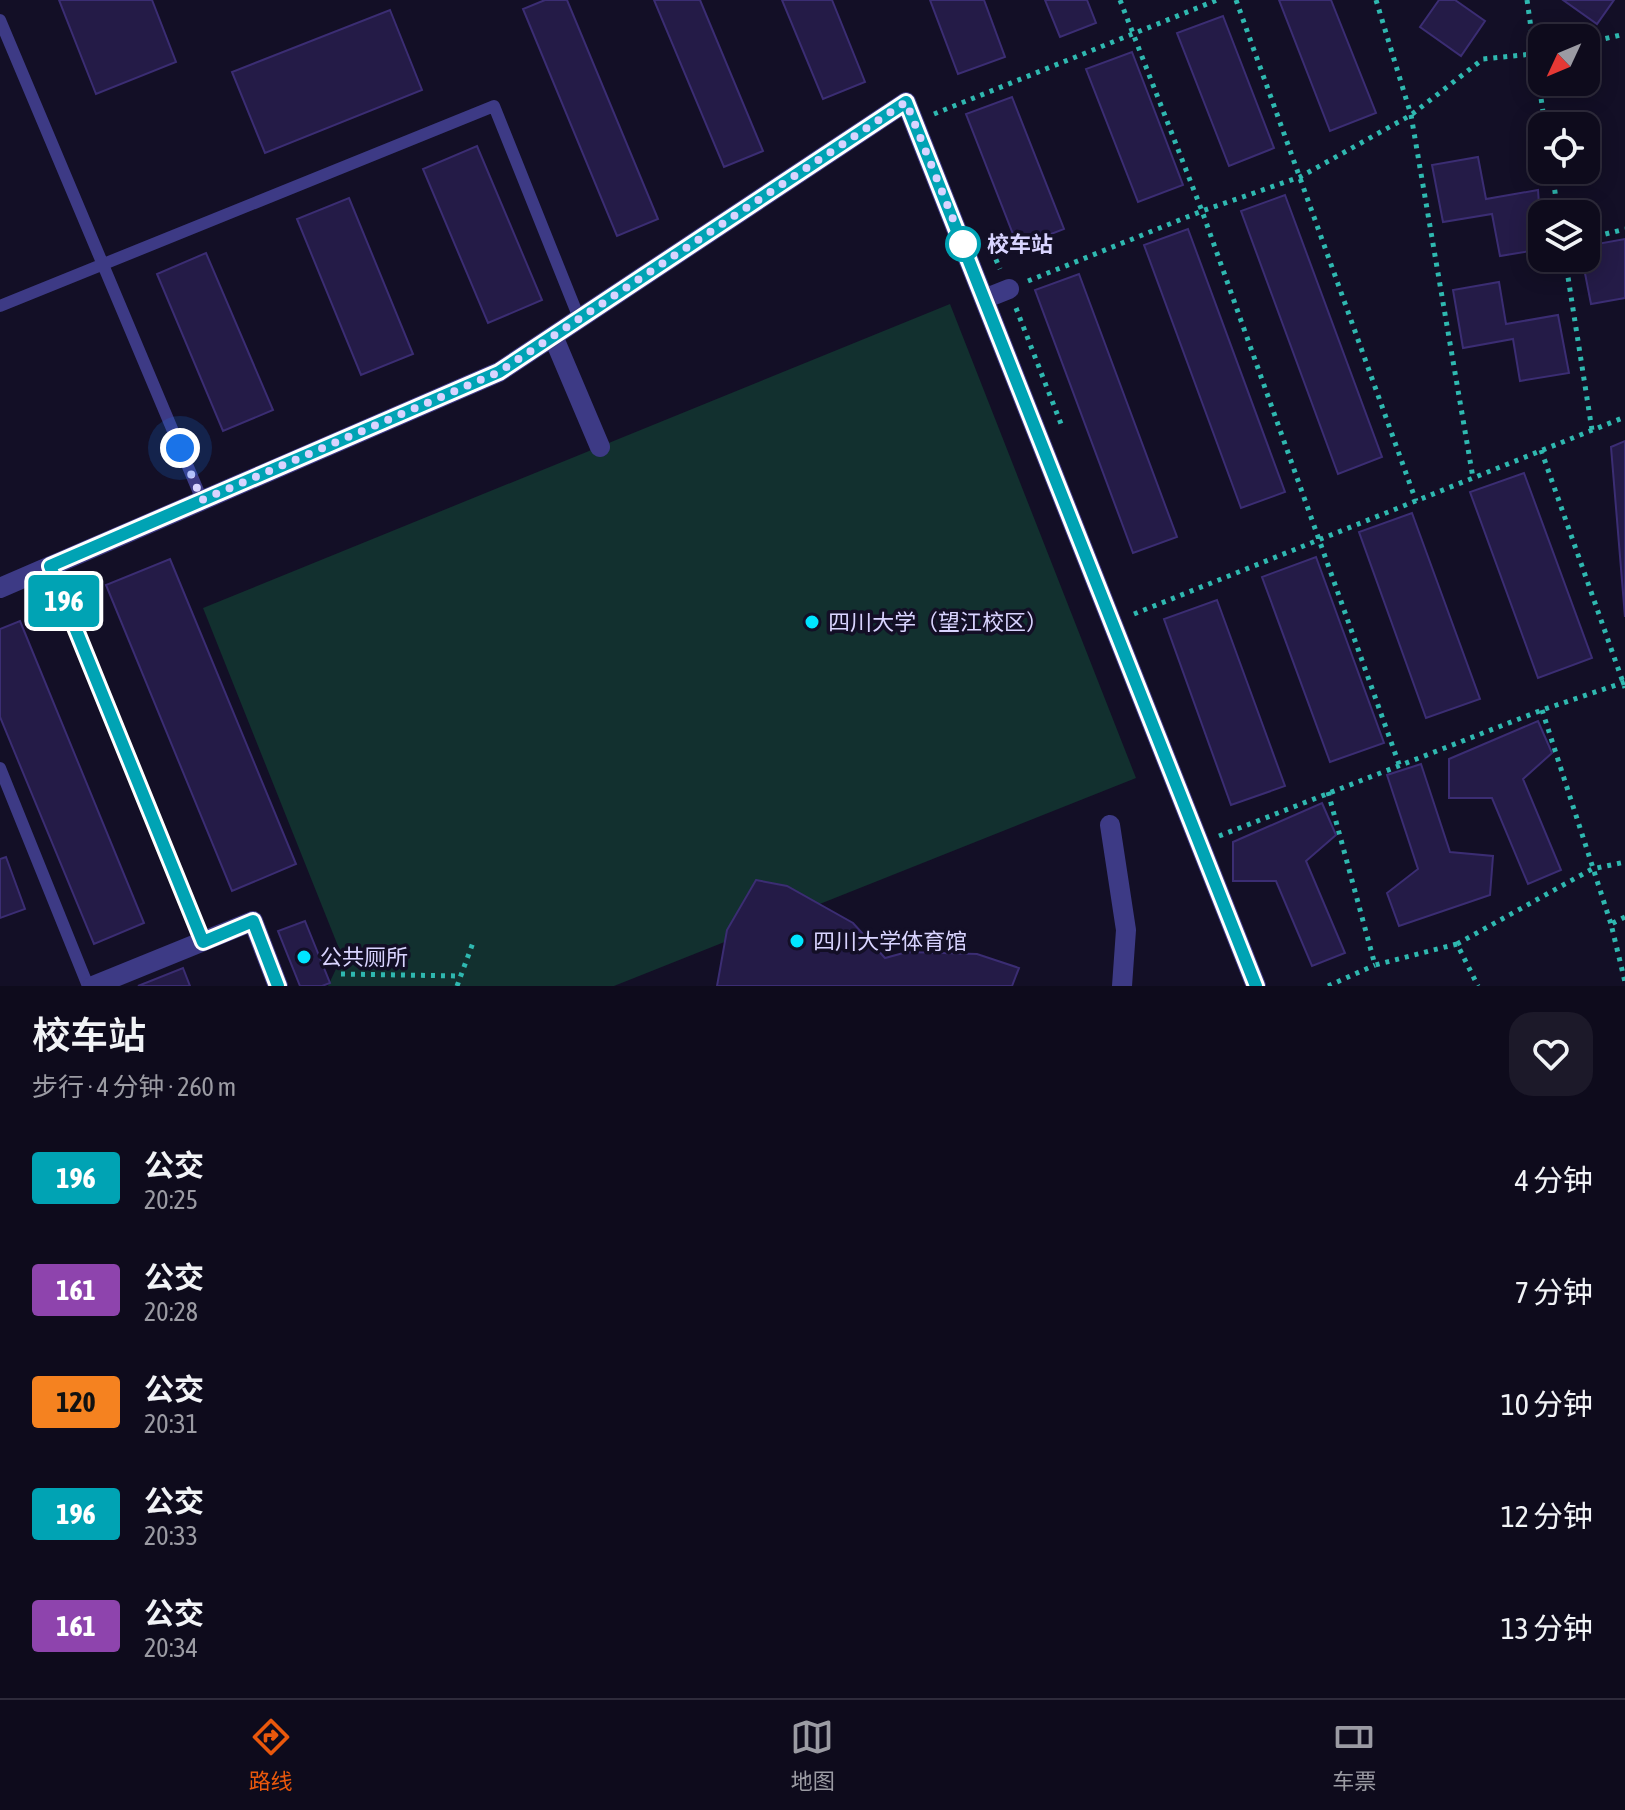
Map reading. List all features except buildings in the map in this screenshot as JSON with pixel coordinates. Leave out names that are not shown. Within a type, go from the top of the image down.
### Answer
[{"type":"street","points":[[0,588],[499,372],[906,102],[1256,986]]},
{"type":"street","points":[[984,299],[1009,289]]},
{"type":"street","points":[[553,336],[600,447]]},
{"type":"street","points":[[1110,825],[1126,930],[1122,986]]},
{"type":"street","points":[[90,986],[253,921],[278,986]]},
{"type":"lane","points":[[0,20],[202,500]]},
{"type":"lane","points":[[0,306],[494,106],[579,318]]},
{"type":"lane","points":[[50,566],[203,942]]},
{"type":"lane","points":[[0,768],[90,986]]},
{"type":"path","points":[[1120,0],[1202,211],[1400,767]]},
{"type":"path","points":[[933,113],[1217,0]]},
{"type":"path","points":[[1236,0],[1416,501]]},
{"type":"path","points":[[1376,0],[1411,115],[1473,478]]},
{"type":"path","points":[[1527,0],[1530,24]]},
{"type":"path","points":[[1600,40],[1625,34]]},
{"type":"path","points":[[1009,289],[1202,211],[1300,177],[1411,115],[1483,59],[1528,55]]},
{"type":"path","points":[[1600,235],[1625,229]]},
{"type":"path","points":[[1567,272],[1592,430]]},
{"type":"path","points":[[1134,614],[1625,417]]},
{"type":"path","points":[[1210,840],[1542,710],[1624,684],[1541,450]]},
{"type":"path","points":[[1542,710],[1611,924],[1625,982]]},
{"type":"path","points":[[1328,792],[1375,965]]},
{"type":"path","points":[[1328,986],[1375,965],[1457,944],[1592,869],[1625,862]]},
{"type":"path","points":[[1611,924],[1625,917]]},
{"type":"path","points":[[457,986],[474,940]]},
{"type":"path","points":[[1457,944],[1478,986]]},
{"type":"path","points":[[341,974],[460,976]]},
{"type":"green space","points":[[950,304],[1136,778],[614,986],[328,986],[342,956],[203,608]]},
{"type":"bus line","name":"196","points":[[278,986],[253,921],[203,942],[50,566],[499,372],[906,102],[1256,986]]},
{"type":"place","name":"校车站","points":[[963,244]]},
{"type":"place","name":"四川大学（望江校区）","points":[[812,622]]},
{"type":"place","name":"四川大学体育馆","points":[[797,941]]},
{"type":"place","name":"公共厕所","points":[[304,957]]},
{"type":"route","points":[[180,448],[202,500],[499,372],[906,102],[963,244]]}]
